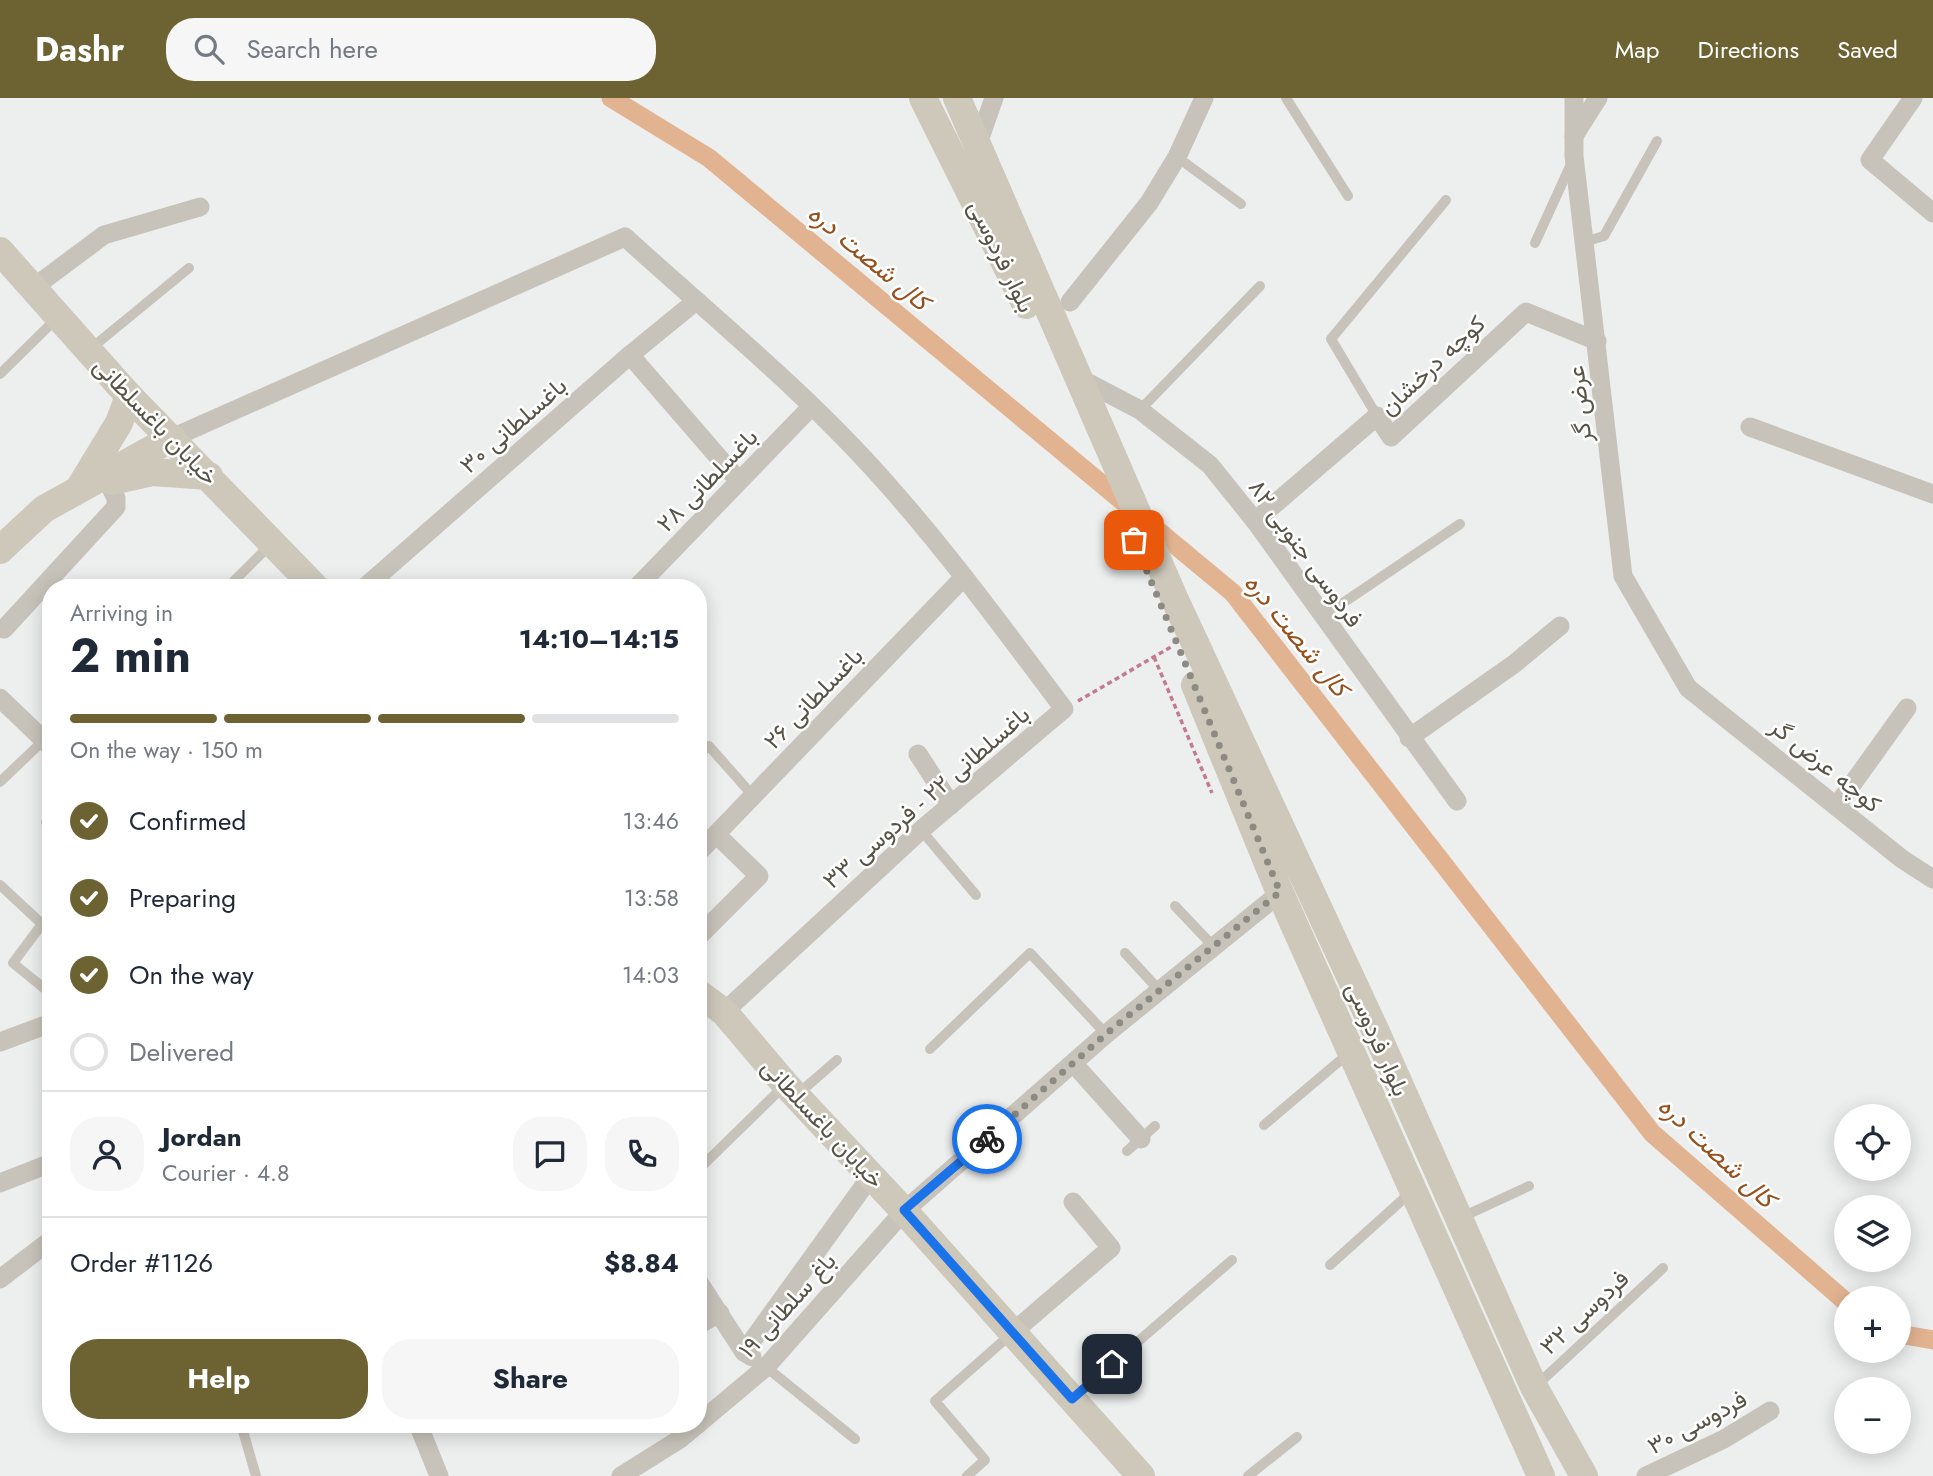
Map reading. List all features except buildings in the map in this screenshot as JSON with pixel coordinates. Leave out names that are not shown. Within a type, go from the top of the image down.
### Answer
[{"type":"main road","name":"بلوار فردوسی","points":[[923,98],[1086,414]]},
{"type":"main road","name":"بلوار فردوسی","points":[[957,98],[1076,376],[1086,414]]},
{"type":"main road","name":"خیابان باغسلطانی","points":[[0,251],[129,396],[307,579]]},
{"type":"main road","points":[[79,489],[119,423],[129,396]]},
{"type":"main road","points":[[1086,414],[1165,595]]},
{"type":"main road","points":[[0,550],[44,509],[172,438]]},
{"type":"main road","points":[[79,489],[152,472],[209,476]]},
{"type":"main road","name":"بلوار فردوسی","points":[[1165,595],[1166,650],[1280,892],[1541,1476]]},
{"type":"main road","name":"بلوار فردوسی","points":[[1165,595],[1376,1032],[1535,1387],[1584,1476]]},
{"type":"main road","name":"خیابان باغسلطانی","points":[[707,1004],[904,1210],[1141,1476]]},
{"type":"main road","points":[[1400,1158],[1416,1157],[1425,1145]]},
{"type":"main road","points":[[1417,1201],[1433,1198],[1455,1210]]},
{"type":"street","points":[[977,146],[994,98]]},
{"type":"street","points":[[1070,302],[1149,203],[1177,157],[1205,98]]},
{"type":"street","name":"عرض گر","points":[[1574,98],[1574,146],[1623,576],[1688,688]]},
{"type":"street","points":[[1574,146],[1598,98]]},
{"type":"street","points":[[1913,98],[1870,160],[1933,213]]},
{"type":"street","points":[[33,288],[104,235],[201,207]]},
{"type":"street","points":[[172,438],[625,237],[812,406],[887,483],[964,576],[1064,709]]},
{"type":"street","name":"باغسلطانی ۳۰","points":[[374,579],[630,355],[696,301]]},
{"type":"street","name":"کوچه درخشان","points":[[1255,522],[1377,416],[1391,437],[1526,312],[1597,341]]},
{"type":"street","points":[[630,355],[739,481]]},
{"type":"street","name":"فردوسی جنوبی ۸۲","points":[[1076,376],[1140,410],[1210,465],[1255,522],[1457,801]]},
{"type":"street","name":"باغسلطانی ۲۸","points":[[645,579],[812,406]]},
{"type":"street","points":[[1750,427],[1933,494]]},
{"type":"street","points":[[50,579],[116,507],[116,498],[108,482]]},
{"type":"street","name":"باغسلطانی ۲۶","points":[[707,845],[964,576]]},
{"type":"street","points":[[4,629],[42,588]]},
{"type":"street","points":[[1409,738],[1514,664],[1560,626]]},
{"type":"street","name":"کوچه عرض گر","points":[[1688,688],[1838,804],[1902,859],[1933,879]]},
{"type":"street","points":[[0,698],[42,734]]},
{"type":"street","points":[[1838,804],[1907,708]]},
{"type":"street","name":"باغسلطانی ۲۲ - فردوسی ۳۳","points":[[707,1004],[1064,709]]},
{"type":"street","points":[[918,754],[951,804]]},
{"type":"street","points":[[707,928],[759,876],[718,836]]},
{"type":"street","name":"باغ سلطانی ۱۹","points":[[707,1416],[766,1367],[904,1210],[1106,1034],[1280,892]]},
{"type":"street","points":[[0,1042],[42,1026]]},
{"type":"street","points":[[1074,1064],[1134,1145]]},
{"type":"street","points":[[0,1183],[42,1167]]},
{"type":"street","points":[[744,1352],[872,1176]]},
{"type":"street","points":[[1013,1332],[1111,1248],[1073,1202]]},
{"type":"street","points":[[0,1279],[42,1247]]},
{"type":"street","points":[[707,1294],[744,1352],[766,1367]]},
{"type":"street","points":[[707,1320],[720,1313]]},
{"type":"street","name":"فردوسی ۳۰","points":[[1646,1476],[1724,1439],[1770,1411]]},
{"type":"street","points":[[422,1433],[439,1476]]},
{"type":"street","name":"باغ سلطانی ۱۹","points":[[621,1476],[675,1433]]},
{"type":"lane","points":[[1286,98],[1348,196]]},
{"type":"lane","points":[[1584,242],[1604,236],[1657,141]]},
{"type":"lane","points":[[1535,243],[1574,146]]},
{"type":"lane","points":[[1177,157],[1241,204]]},
{"type":"lane","points":[[1377,416],[1331,339],[1446,200]]},
{"type":"lane","points":[[89,350],[189,268]]},
{"type":"lane","points":[[1140,410],[1259,286]]},
{"type":"lane","points":[[0,374],[59,317]]},
{"type":"lane","points":[[1322,617],[1460,524]]},
{"type":"lane","points":[[237,579],[272,542]]},
{"type":"lane","points":[[0,782],[42,746]]},
{"type":"lane","points":[[707,748],[709,746],[754,797]]},
{"type":"lane","points":[[920,830],[976,895]]},
{"type":"lane","points":[[0,885],[42,924],[13,963],[42,987]]},
{"type":"lane","points":[[1175,906],[1213,946]]},
{"type":"lane","points":[[930,1049],[1030,953],[1106,1034]]},
{"type":"lane","points":[[1125,953],[1159,990]]},
{"type":"lane","points":[[1264,1125],[1351,1051]]},
{"type":"lane","points":[[707,1162],[791,1090],[837,1060]]},
{"type":"lane","points":[[1134,1145],[1155,1126]]},
{"type":"lane","points":[[1455,1210],[1529,1186]]},
{"type":"lane","points":[[1330,1265],[1417,1201]]},
{"type":"lane","points":[[1072,1399],[1232,1260]]},
{"type":"lane","name":"فردوسی ۳۲","points":[[1535,1387],[1663,1268]]},
{"type":"lane","points":[[967,1476],[985,1460],[935,1401],[1013,1332]]},
{"type":"lane","points":[[766,1367],[855,1439]]},
{"type":"lane","points":[[244,1433],[256,1476]]},
{"type":"lane","points":[[1248,1476],[1297,1437]]},
{"type":"path","name":"باغسلطانی ۲۲ - فردوسی ۳۳","points":[[1064,709],[1166,650]]},
{"type":"path","points":[[1166,650],[1213,794]]},
{"type":"waterway","name":"کال شصت دره","points":[[611,98],[709,158],[1233,593],[1652,1133],[1834,1292]]},
{"type":"waterway","name":"کال شصت دره","points":[[1911,1336],[1933,1340]]},
{"type":"way so far","points":[[987,1139],[1106,1034],[1280,892],[1134,540]]},
{"type":"route","points":[[987,1139],[904,1210],[1072,1399],[1112,1364]]}]
